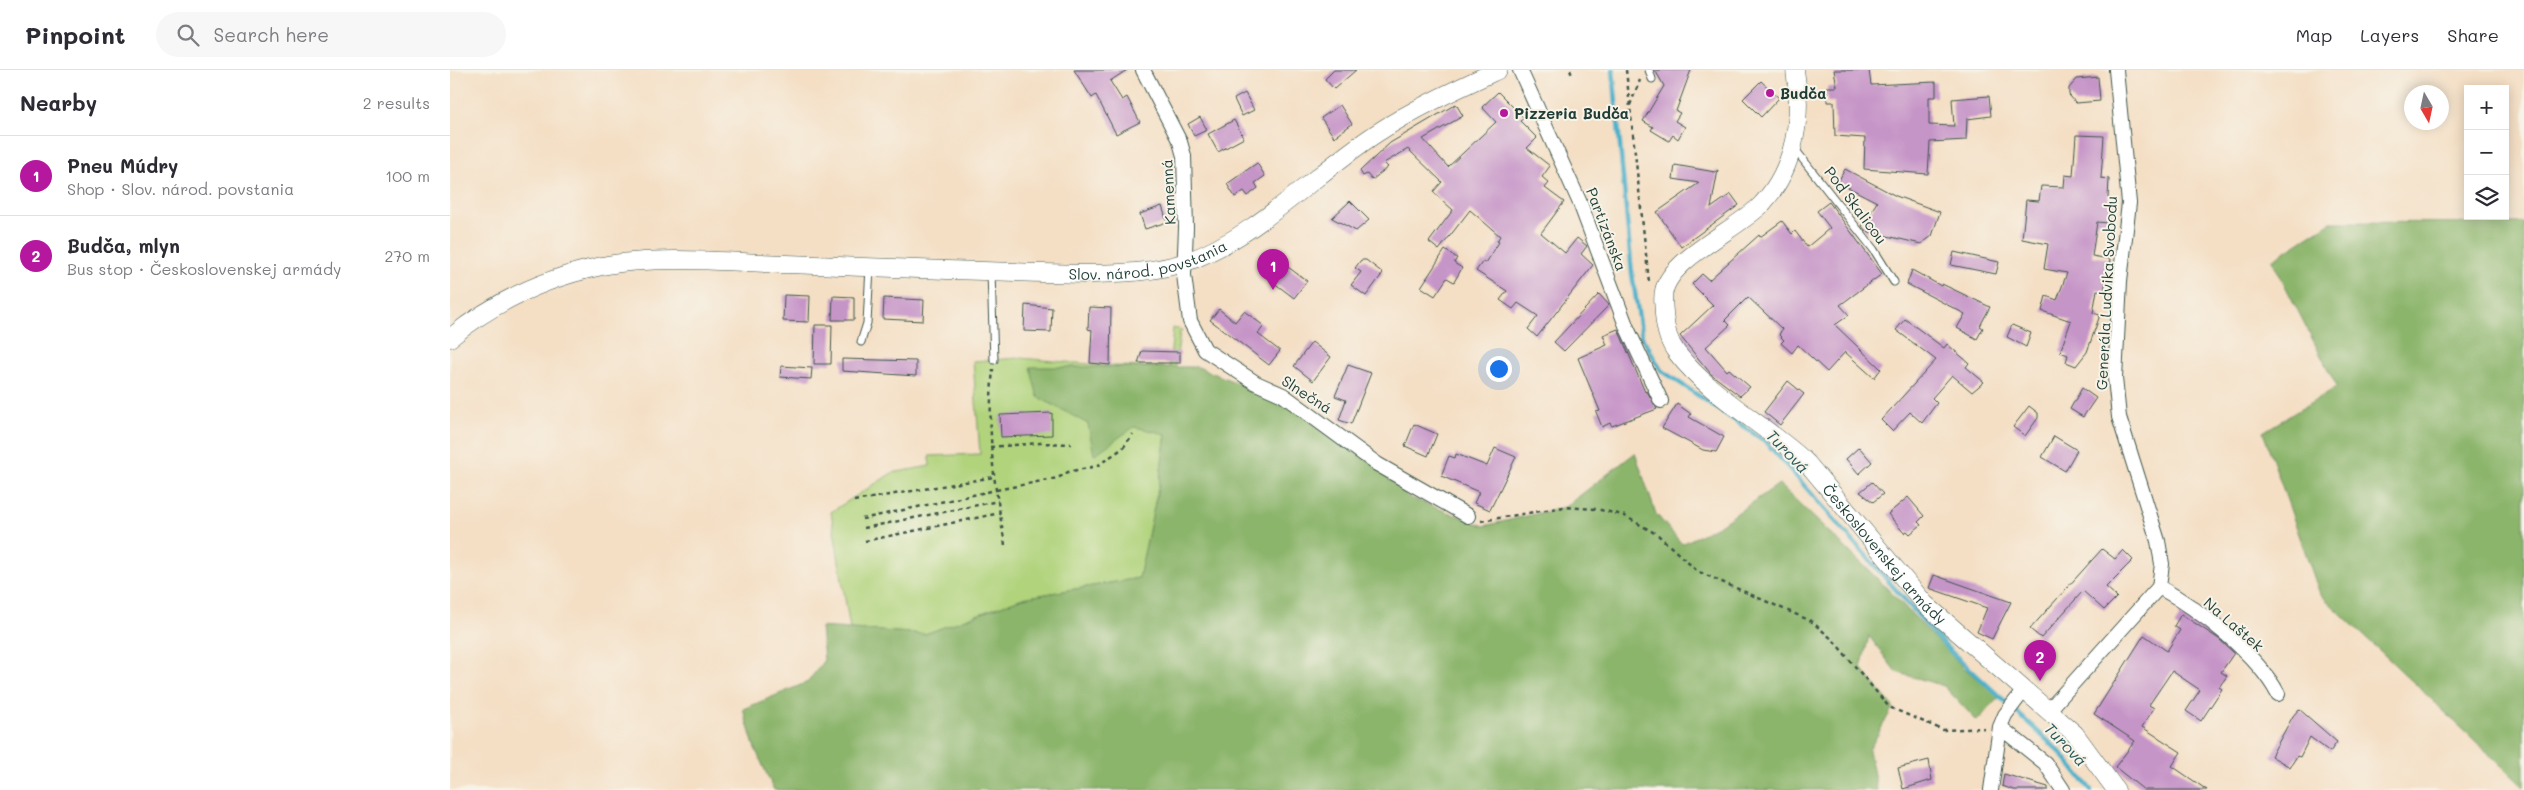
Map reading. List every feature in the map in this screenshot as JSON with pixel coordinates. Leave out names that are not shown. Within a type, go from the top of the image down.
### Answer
[{"type":"street","name":"Kamenná","points":[[1143,70],[1180,142],[1184,156],[1186,228],[1184,262]]},
{"type":"street","name":"Slov. národ. povstania","points":[[450,338],[481,315],[518,294],[553,279],[584,270],[644,261],[1122,273],[1165,268],[1218,248],[1248,228],[1377,132],[1436,99],[1498,70]]},
{"type":"street","name":"Partizánska","points":[[1520,70],[1580,203],[1627,328],[1661,401]]},
{"type":"street","name":"Československej armády","points":[[1794,70],[1799,99],[1793,148],[1781,178],[1761,205],[1681,266],[1669,278],[1664,291],[1664,306],[1670,341],[1676,352],[1694,373],[1784,442],[1807,463],[1925,604],[2020,694],[2050,710],[2075,734],[2116,790]]},
{"type":"street","name":"Generála Ludvika Svobodu","points":[[2116,70],[2129,203],[2120,281],[2115,378],[2119,417],[2158,541],[2162,564],[2159,587]]},
{"type":"street","name":"Slnečná","points":[[1184,262],[1190,321],[1205,350],[1256,383],[1282,394],[1377,464],[1468,516]]},
{"type":"street","name":"Na Laštek","points":[[2159,587],[2176,596],[2245,651],[2271,680],[2278,694]]},
{"type":"street","points":[[2050,710],[2159,587]]},
{"type":"street","points":[[1991,790],[2002,721],[2020,694]]},
{"type":"street","points":[[2002,721],[2045,762],[2063,790]]},
{"type":"lane","points":[[1649,70],[1652,79]]},
{"type":"lane","name":"Pod Skalicou","points":[[1793,148],[1874,250],[1894,282]]},
{"type":"lane","points":[[862,342],[867,323],[870,267]]},
{"type":"lane","points":[[991,271],[994,360]]},
{"type":"path","points":[[1570,70],[1572,75]]},
{"type":"path","points":[[1626,70],[1650,288]]},
{"type":"path","points":[[1629,106],[1640,79]]},
{"type":"path","points":[[994,360],[989,404],[990,447],[1005,545]]},
{"type":"path","points":[[862,518],[1058,478],[1068,472],[1097,466],[1123,448],[1133,434]]},
{"type":"path","points":[[990,447],[1071,444]]},
{"type":"path","points":[[854,501],[994,477]]},
{"type":"path","points":[[864,528],[998,501]]},
{"type":"path","points":[[1468,516],[1481,521],[1564,507],[1596,509],[1623,515],[1658,535],[1696,571],[1811,622],[1833,640],[1889,707],[1943,730],[2002,721]]},
{"type":"path","points":[[865,541],[1000,513]]},
{"type":"green space","points":[[2331,222],[2524,223],[2524,787],[2320,594],[2263,432],[2337,387],[2272,260]]},
{"type":"green space","points":[[1173,328],[1182,330],[1180,333],[1159,484],[1139,578],[1023,598],[925,634],[850,629],[831,512],[892,473],[930,466],[929,456],[980,454],[973,361],[1020,358],[1110,366],[1161,367],[1169,372]]},
{"type":"green space","points":[[1030,367],[1198,367],[1326,419],[1408,497],[1484,526],[1565,507],[1635,453],[1656,514],[1682,544],[1720,525],[1779,484],[1880,581],[1963,667],[1999,697],[1977,721],[1944,686],[1896,672],[1869,636],[1861,668],[1893,707],[1869,750],[1877,790],[774,790],[754,746],[743,709],[808,682],[824,660],[821,627],[925,634],[1023,598],[1139,578],[1159,484],[1166,434],[1134,427],[1094,455],[1088,424],[1038,397]]},
{"type":"building","points":[[1074,70],[1127,70],[1110,81],[1122,100],[1127,97],[1140,122],[1116,134],[1096,95],[1092,98]]},
{"type":"building","points":[[1334,70],[1356,70],[1334,89],[1325,79]]},
{"type":"building","points":[[1655,70],[1691,70],[1676,111],[1680,113],[1675,121],[1685,127],[1678,139],[1673,135],[1669,141],[1651,130],[1653,127],[1643,121],[1664,86]]},
{"type":"building","points":[[1834,70],[1869,70],[1871,85],[1936,82],[1936,97],[1929,97],[1929,125],[1954,126],[1952,99],[1989,96],[1991,116],[1967,119],[1966,140],[1930,142],[1928,174],[1864,169],[1865,138],[1835,136],[1834,102],[1827,102],[1827,87],[1837,87]]},
{"type":"building","points":[[2098,77],[2100,101],[2076,103],[2069,95],[2069,88],[2077,79]]},
{"type":"building","points":[[1761,81],[1779,98],[1761,117],[1743,99]]},
{"type":"building","points":[[1498,92],[1524,118],[1520,121],[1537,138],[1527,148],[1550,166],[1542,177],[1549,183],[1545,188],[1564,202],[1541,233],[1565,253],[1577,238],[1587,246],[1581,254],[1593,265],[1537,337],[1528,329],[1538,316],[1518,303],[1513,309],[1500,300],[1507,291],[1476,271],[1483,261],[1486,263],[1499,242],[1497,241],[1500,236],[1470,210],[1439,250],[1429,242],[1453,210],[1433,192],[1442,182],[1408,149],[1384,163],[1388,167],[1372,180],[1367,174],[1363,176],[1360,171],[1390,143],[1456,104],[1463,116],[1423,139],[1448,167],[1496,122],[1482,107]]},
{"type":"building","points":[[1245,93],[1254,110],[1242,116],[1234,99]]},
{"type":"building","points":[[1340,105],[1352,124],[1334,137],[1321,118]]},
{"type":"building","points":[[1200,117],[1207,130],[1194,136],[1188,124]]},
{"type":"building","points":[[1234,120],[1244,138],[1218,152],[1208,134]]},
{"type":"building","points":[[2076,135],[2104,136],[2101,178],[2109,179],[2108,198],[2112,199],[2108,223],[2097,222],[2092,256],[2110,259],[2104,291],[2097,290],[2093,313],[2100,315],[2087,352],[2076,366],[2066,362],[2068,355],[2060,352],[2071,321],[2042,311],[2046,296],[2057,300],[2067,273],[2044,269],[2048,244],[2022,239],[2026,200],[2039,201],[2041,186],[2064,187],[2065,175],[2073,176]]},
{"type":"building","points":[[1257,163],[1265,176],[1255,183],[1258,188],[1248,196],[1244,191],[1235,197],[1227,184]]},
{"type":"building","points":[[1675,165],[1715,172],[1718,170],[1711,208],[1731,194],[1739,205],[1681,247],[1657,212],[1699,183],[1673,179]]},
{"type":"building","points":[[1845,169],[1896,196],[1940,212],[1932,236],[1921,244],[1866,231],[1862,226],[1877,202],[1838,182]]},
{"type":"building","points":[[1350,201],[1369,220],[1356,231],[1332,218]]},
{"type":"building","points":[[1829,202],[1882,274],[1840,305],[1849,315],[1835,325],[1881,369],[1874,378],[1845,352],[1827,372],[1798,345],[1792,353],[1781,343],[1784,340],[1779,335],[1782,329],[1748,297],[1725,320],[1730,325],[1706,347],[1727,371],[1729,369],[1750,387],[1740,396],[1711,374],[1680,336],[1713,305],[1692,284],[1702,274],[1709,280],[1759,235],[1760,237],[1782,221],[1792,234],[1795,231],[1807,247],[1830,228],[1817,211]]},
{"type":"building","points":[[1162,206],[1167,222],[1145,229],[1140,214]]},
{"type":"building","points":[[1445,250],[1457,258],[1454,263],[1462,268],[1454,282],[1447,278],[1435,296],[1421,287]]},
{"type":"building","points":[[1954,252],[1999,262],[1996,274],[1951,265]]},
{"type":"building","points":[[1277,259],[1307,281],[1294,298],[1265,276]]},
{"type":"building","points":[[1361,260],[1366,260],[1383,273],[1366,296],[1351,285],[1361,272],[1355,268]]},
{"type":"building","points":[[1912,270],[1941,286],[1942,284],[1990,307],[1980,326],[1983,328],[1977,339],[1957,328],[1965,314],[1907,284]]},
{"type":"building","points":[[1599,294],[1609,305],[1564,351],[1554,342]]},
{"type":"building","points":[[784,295],[810,296],[809,322],[783,321]]},
{"type":"building","points":[[833,296],[854,297],[854,320],[832,320]]},
{"type":"building","points":[[884,298],[924,300],[923,321],[883,319]]},
{"type":"building","points":[[1025,305],[1052,308],[1051,332],[1024,331]]},
{"type":"building","points":[[1089,307],[1111,308],[1110,365],[1090,363],[1092,330],[1088,329]]},
{"type":"building","points":[[1219,309],[1235,322],[1244,311],[1264,326],[1258,334],[1280,351],[1269,365],[1210,320]]},
{"type":"building","points":[[1905,319],[1944,348],[1947,344],[1969,363],[1966,367],[1984,382],[1972,392],[1952,375],[1932,398],[1937,403],[1922,423],[1910,412],[1892,431],[1881,420],[1936,360],[1896,330]]},
{"type":"building","points":[[815,325],[832,325],[831,364],[814,364]]},
{"type":"building","points":[[2012,325],[2031,333],[2026,347],[2007,337]]},
{"type":"building","points":[[1618,329],[1645,392],[1647,391],[1657,409],[1612,426],[1610,423],[1602,427],[1596,412],[1600,411],[1578,358],[1607,345],[1603,335]]},
{"type":"building","points":[[1312,342],[1331,357],[1313,381],[1294,366]]},
{"type":"building","points":[[1142,351],[1180,352],[1180,363],[1138,363]]},
{"type":"building","points":[[842,359],[916,361],[916,376],[842,371]]},
{"type":"building","points":[[1348,365],[1371,373],[1351,424],[1339,420],[1346,400],[1335,396]]},
{"type":"building","points":[[781,366],[812,368],[811,379],[780,377]]},
{"type":"building","points":[[1788,381],[1804,394],[1780,425],[1764,412]]},
{"type":"building","points":[[2082,388],[2096,398],[2083,417],[2070,409]]},
{"type":"building","points":[[1677,404],[1691,414],[1689,417],[1724,437],[1716,452],[1703,450],[1662,428]]},
{"type":"building","points":[[2029,406],[2038,413],[2038,418],[2025,436],[2013,427]]},
{"type":"building","points":[[1052,413],[1052,435],[1001,437],[1000,415]]},
{"type":"building","points":[[1414,424],[1437,434],[1428,456],[1405,446]]},
{"type":"building","points":[[2054,436],[2077,450],[2065,471],[2042,457]]},
{"type":"building","points":[[1859,447],[1872,462],[1859,474],[1846,459]]},
{"type":"building","points":[[1495,448],[1516,457],[1490,510],[1474,503],[1479,492],[1441,476],[1449,456],[1455,458],[1456,454],[1487,466]]},
{"type":"building","points":[[1872,482],[1883,494],[1873,502],[1860,492]]},
{"type":"building","points":[[1908,497],[1924,516],[1918,522],[1921,525],[1910,534],[1907,531],[1904,533],[1888,514]]},
{"type":"building","points":[[2102,549],[2115,559],[2123,550],[2133,560],[2106,587],[2117,597],[2104,610],[2083,591],[2041,638],[2030,629]]},
{"type":"building","points":[[1934,575],[2011,602],[1992,639],[1977,632],[1987,608],[1929,588]]},
{"type":"building","points":[[2181,614],[2219,639],[2234,653],[2221,672],[2227,676],[2219,687],[2222,689],[2201,721],[2186,711],[2200,690],[2172,671],[2149,705],[2154,708],[2142,727],[2181,752],[2172,766],[2207,790],[2144,790],[2115,767],[2135,741],[2094,714],[2144,635],[2167,651],[2180,630],[2174,626]]},
{"type":"building","points":[[2299,709],[2337,742],[2330,752],[2310,737],[2300,757],[2297,756],[2290,767],[2271,756],[2293,716]]},
{"type":"building","points":[[1929,760],[1932,780],[1903,789],[1898,768]]},
{"type":"building","points":[[2004,774],[2048,787],[2048,790],[2014,790],[2002,786]]},
{"type":"waterway","name":"Turová","points":[[1613,70],[1632,274],[1642,337],[1661,370],[1766,442],[1948,649],[2060,752],[2091,790]]},
{"type":"place","name":"Budča","points":[[1770,93]]},
{"type":"place","name":"Pizzeria Budča","points":[[1504,113]]},
{"type":"place","name":"Pneu Múdry","points":[[1273,290]]},
{"type":"place","name":"Budča, mlyn","points":[[2040,681]]}]
